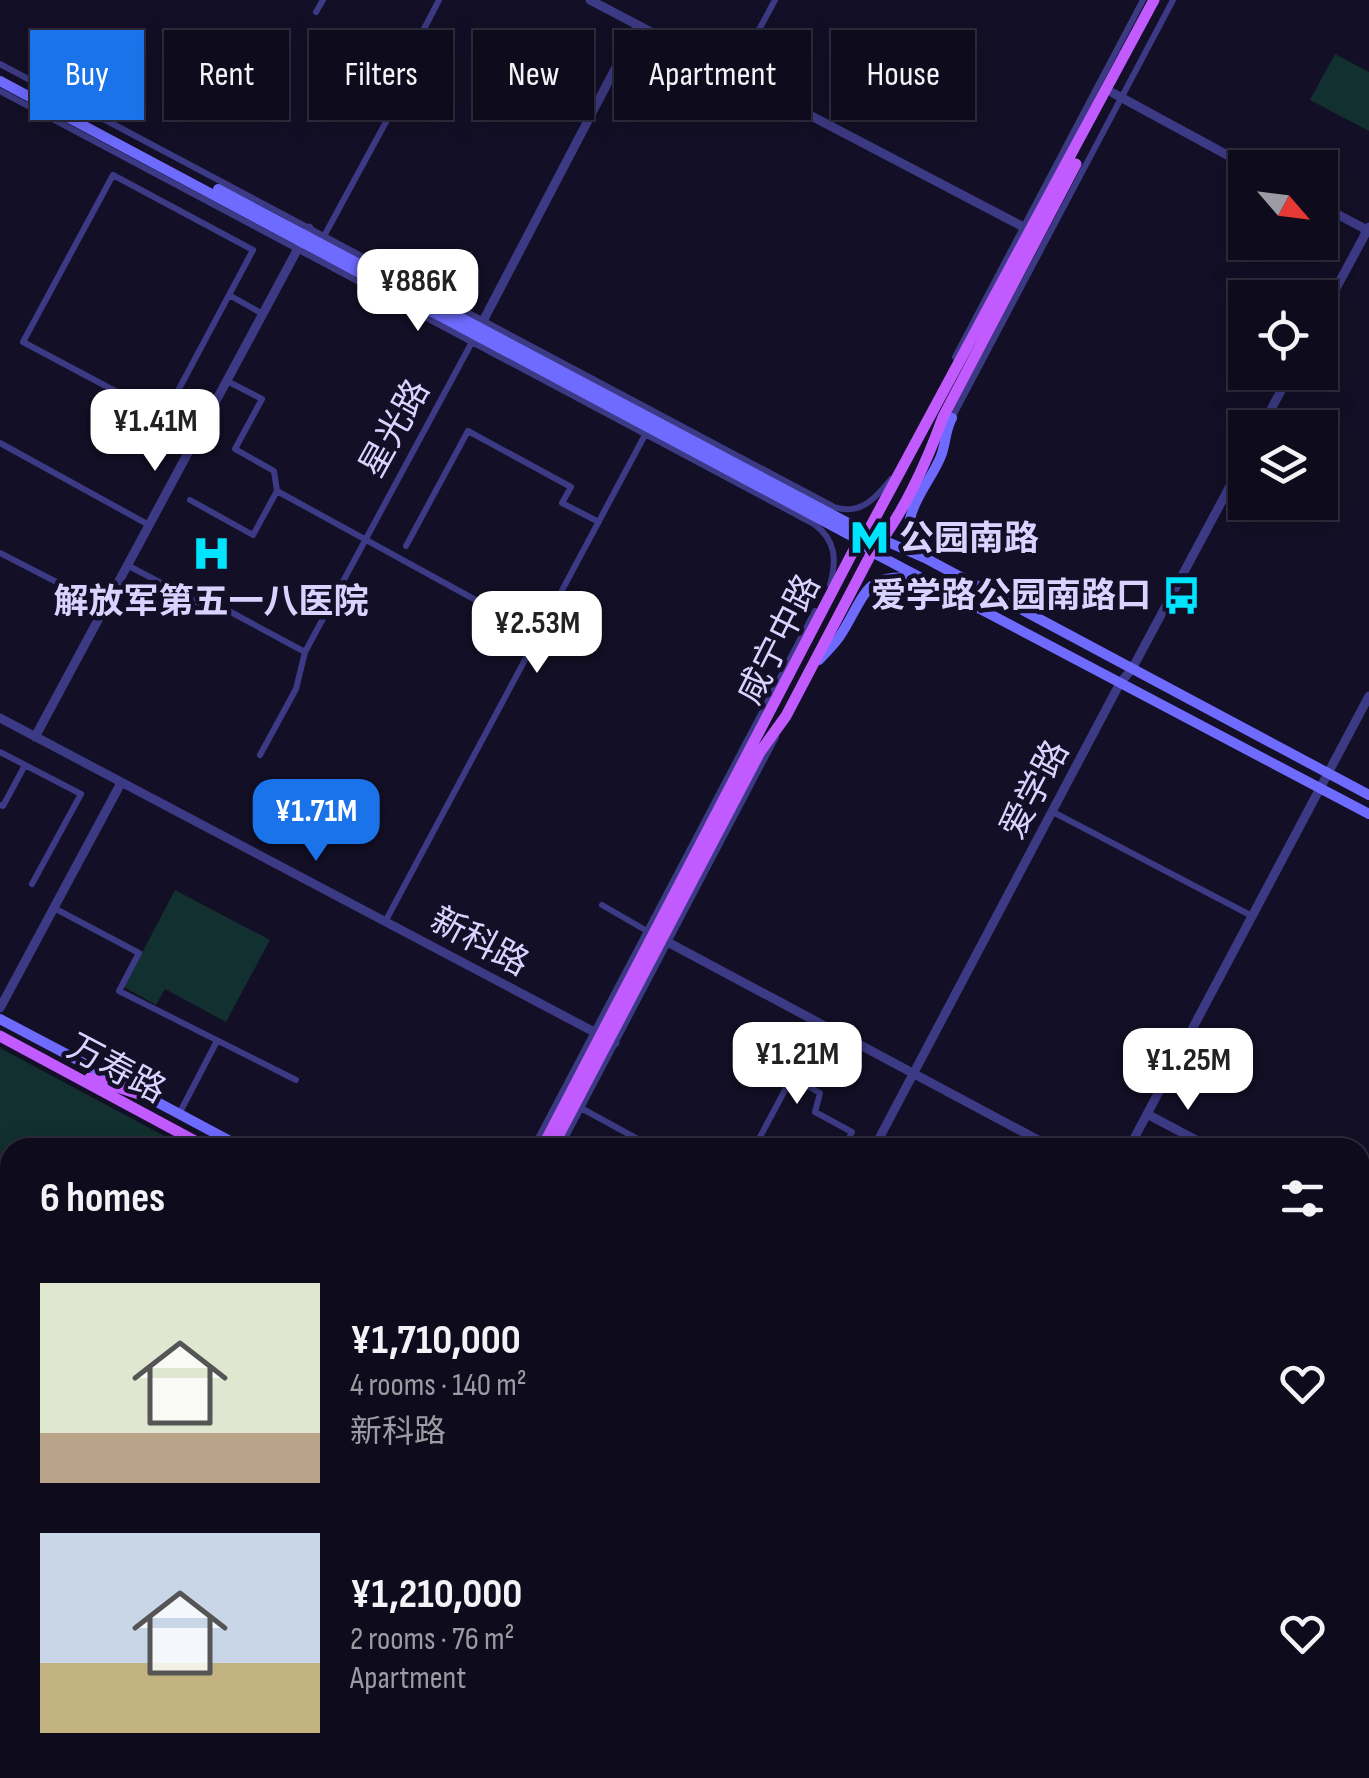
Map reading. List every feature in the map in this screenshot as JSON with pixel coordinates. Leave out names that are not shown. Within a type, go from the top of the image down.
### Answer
[{"type":"main road","name":"咸宁中路","points":[[659,937],[842,574],[1154,0]]},
{"type":"main road","name":"咸宁中路","points":[[548,1138],[760,752],[786,716],[872,552],[884,538],[934,443],[943,416],[1031,231],[1118,95],[1162,0]]},
{"type":"main road","points":[[0,78],[863,537],[884,538],[928,559],[1369,794]]},
{"type":"main road","points":[[304,239],[322,240],[478,332]]},
{"type":"main road","points":[[928,559],[914,547],[908,520],[942,454],[952,418]]},
{"type":"main road","points":[[863,537],[872,552],[1369,814]]},
{"type":"main road","points":[[812,668],[837,640],[872,584],[894,578],[932,583]]},
{"type":"main road","points":[[0,1019],[224,1138]]},
{"type":"main road","name":"万寿路","points":[[0,1036],[189,1138]]},
{"type":"main road","name":"咸宁中路","points":[[557,1138],[605,1037]]},
{"type":"main road","points":[[56,1066],[148,1097]]},
{"type":"street","points":[[316,12],[322,0]]},
{"type":"street","points":[[322,240],[400,96],[400,77],[439,0]]},
{"type":"street","points":[[590,0],[646,30]]},
{"type":"street","points":[[759,30],[775,0]]},
{"type":"street","points":[[811,116],[1031,231],[1143,0]]},
{"type":"street","points":[[934,443],[952,418],[1118,95],[1173,0]]},
{"type":"street","name":"星光路","points":[[260,756],[296,689],[305,652],[638,26]]},
{"type":"street","points":[[0,64],[304,239]]},
{"type":"street","points":[[0,91],[304,239]]},
{"type":"street","points":[[1118,95],[1228,155]]},
{"type":"street","points":[[164,417],[253,250],[113,175],[23,342],[164,417],[198,435]]},
{"type":"street","points":[[1338,214],[1368,230],[1338,285]]},
{"type":"street","points":[[35,737],[304,239]]},
{"type":"street","points":[[229,295],[263,314]]},
{"type":"street","points":[[190,500],[253,534],[276,491],[274,471],[234,449],[262,399],[227,381]]},
{"type":"street","points":[[651,424],[840,510],[854,510],[869,503],[903,464]]},
{"type":"street","points":[[385,922],[651,424]]},
{"type":"street","points":[[651,424],[822,530],[833,550],[830,585],[659,937]]},
{"type":"street","points":[[406,546],[468,431],[571,486],[562,503],[598,522]]},
{"type":"street","points":[[0,443],[149,525]]},
{"type":"street","name":"爱学路","points":[[879,1138],[1120,684],[1228,490]]},
{"type":"street","points":[[276,491],[504,616]]},
{"type":"street","points":[[0,553],[105,607]]},
{"type":"street","points":[[128,565],[218,612],[227,610],[305,652]]},
{"type":"street","points":[[830,585],[842,574]]},
{"type":"street","points":[[1134,1138],[1369,696]]},
{"type":"street","name":"新科路","points":[[0,718],[605,1037]]},
{"type":"street","points":[[0,752],[81,794],[32,884]]},
{"type":"street","points":[[0,805],[3,806],[25,765]]},
{"type":"street","points":[[0,1008],[121,782]]},
{"type":"street","points":[[1053,812],[1252,916]]},
{"type":"street","points":[[602,905],[1035,1138]]},
{"type":"street","points":[[54,908],[139,952],[119,990],[296,1080]]},
{"type":"street","points":[[565,1138],[605,1037]]},
{"type":"street","points":[[539,1138],[605,1037]]},
{"type":"street","points":[[179,1114],[218,1041]]},
{"type":"street","points":[[759,1138],[792,1077],[820,1093],[815,1112],[852,1132],[849,1138]]},
{"type":"street","points":[[580,1108],[636,1138]]},
{"type":"street","points":[[1147,1114],[1192,1138]]},
{"type":"green space","points":[[1335,54],[1369,72],[1369,131],[1310,100]]},
{"type":"green space","points":[[175,890],[270,940],[226,1022],[165,989],[156,1005],[124,987]]},
{"type":"green space","points":[[0,1048],[168,1138],[0,1138]]},
{"type":"place","name":"公园南路","points":[[869,538]]},
{"type":"place","name":"解放军第五一八医院","points":[[211,554]]},
{"type":"place","name":"爱学路公园南路口","points":[[1181,595]]}]
